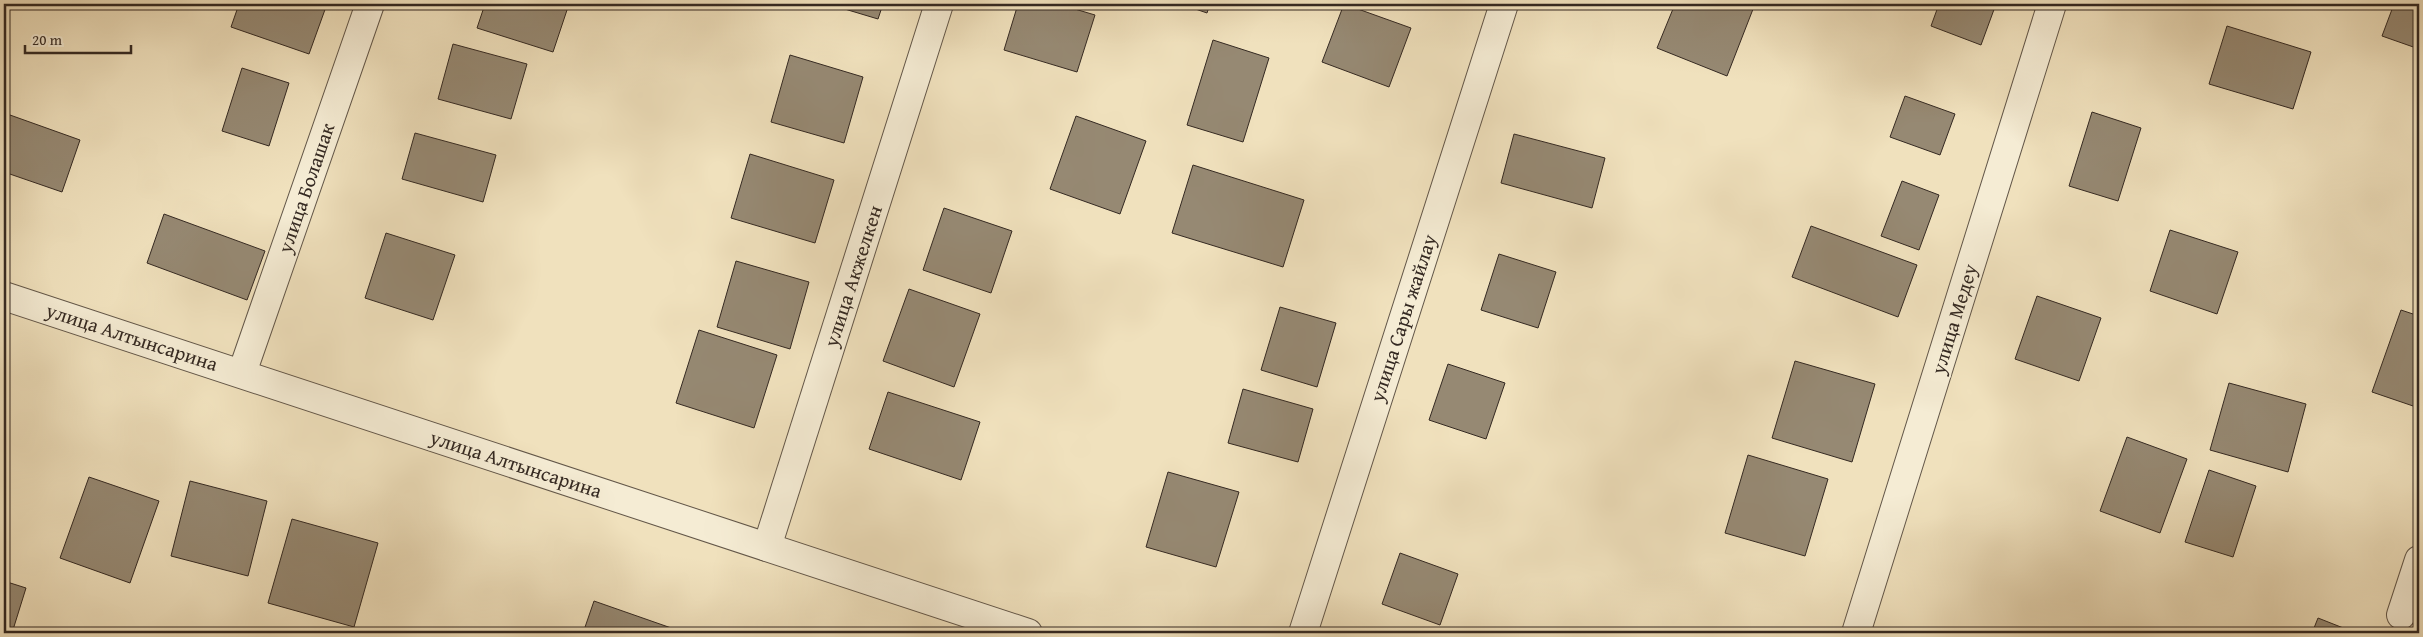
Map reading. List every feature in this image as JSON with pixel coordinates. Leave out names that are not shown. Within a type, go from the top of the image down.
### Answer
[{"type":"street","name":"улица Болашак","points":[[242,373],[370,4]]},
{"type":"street","name":"улица Акжелкен","points":[[767,547],[939,4]]},
{"type":"street","name":"улица Сары жайлау","points":[[1303,633],[1504,4]]},
{"type":"street","name":"улица Медеу","points":[[1856,633],[2052,4]]},
{"type":"street","name":"улица Алтынсарина","points":[[4,296],[1028,633]]},
{"type":"street","points":[[2401,615],[2419,560]]},
{"type":"building","points":[[239,4],[327,4],[309,54],[231,27]]},
{"type":"building","points":[[485,4],[569,4],[553,52],[477,28]]},
{"type":"building","points":[[828,4],[883,4],[878,19]]},
{"type":"building","points":[[1018,4],[1058,4],[1095,15],[1077,72],[1004,50]]},
{"type":"building","points":[[1181,4],[1210,4],[1207,13]]},
{"type":"building","points":[[1344,4],[1411,28],[1389,87],[1322,62]]},
{"type":"building","points":[[1675,4],[1755,4],[1727,76],[1657,48]]},
{"type":"building","points":[[1939,4],[1996,4],[1981,45],[1931,26]]},
{"type":"building","points":[[2394,4],[2419,4],[2419,49],[2382,36]]},
{"type":"building","points":[[2227,26],[2311,52],[2293,109],[2209,84]]},
{"type":"building","points":[[1213,40],[1269,58],[1243,142],[1187,125]]},
{"type":"building","points":[[453,44],[527,64],[511,119],[438,99]]},
{"type":"building","points":[[790,55],[863,77],[844,143],[771,122]]},
{"type":"building","points":[[242,68],[289,83],[269,146],[222,131]]},
{"type":"building","points":[[1905,96],[1955,114],[1940,155],[1890,137]]},
{"type":"building","points":[[2092,112],[2141,128],[2118,201],[2069,186]]},
{"type":"building","points":[[10,115],[80,140],[62,192],[4,172],[4,134]]},
{"type":"building","points":[[1076,116],[1146,141],[1120,214],[1050,189]]},
{"type":"building","points":[[415,133],[496,155],[483,202],[402,179]]},
{"type":"building","points":[[1514,134],[1605,158],[1592,208],[1501,183]]},
{"type":"building","points":[[750,154],[834,180],[815,243],[731,218]]},
{"type":"building","points":[[1193,165],[1304,200],[1283,267],[1172,233]]},
{"type":"building","points":[[1902,181],[1939,195],[1919,250],[1881,236]]},
{"type":"building","points":[[944,208],[1012,231],[991,293],[923,270]]},
{"type":"building","points":[[164,214],[265,251],[247,300],[147,263]]},
{"type":"building","points":[[1811,226],[1917,265],[1898,317],[1792,277]]},
{"type":"building","points":[[2170,230],[2238,252],[2217,314],[2150,291]]},
{"type":"building","points":[[386,233],[455,255],[433,320],[365,298]]},
{"type":"building","points":[[1499,254],[1556,272],[1538,328],[1481,310]]},
{"type":"building","points":[[736,261],[809,282],[790,349],[717,327]]},
{"type":"building","points":[[909,289],[980,314],[954,387],[883,361]]},
{"type":"building","points":[[2037,296],[2101,318],[2079,381],[2015,359]]},
{"type":"building","points":[[1280,307],[1336,323],[1317,387],[1261,370]]},
{"type":"building","points":[[2401,310],[2419,316],[2419,408],[2372,392]]},
{"type":"building","points":[[699,330],[777,355],[754,428],[676,403]]},
{"type":"building","points":[[1795,361],[1875,384],[1852,462],[1772,438]]},
{"type":"building","points":[[1448,364],[1505,383],[1486,439],[1429,420]]},
{"type":"building","points":[[2229,383],[2306,404],[2288,472],[2210,450]]},
{"type":"building","points":[[1243,389],[1313,409],[1298,462],[1228,443]]},
{"type":"building","points":[[888,392],[980,422],[961,480],[869,449]]},
{"type":"building","points":[[2127,437],[2187,459],[2160,533],[2100,511]]},
{"type":"building","points":[[1748,455],[1828,479],[1805,556],[1725,533]]},
{"type":"building","points":[[2209,470],[2256,486],[2233,557],[2185,542]]},
{"type":"building","points":[[1168,472],[1239,492],[1216,567],[1146,547]]},
{"type":"building","points":[[89,477],[159,501],[130,583],[60,558]]},
{"type":"building","points":[[190,481],[267,501],[248,576],[171,556]]},
{"type":"building","points":[[292,519],[378,543],[354,627],[268,603]]},
{"type":"building","points":[[1400,553],[1458,574],[1440,625],[1382,604]]},
{"type":"building","points":[[4,581],[26,588],[12,633],[4,633]]},
{"type":"building","points":[[594,601],[677,630],[676,633],[583,633]]},
{"type":"building","points":[[2318,618],[2356,633],[2312,633]]}]
